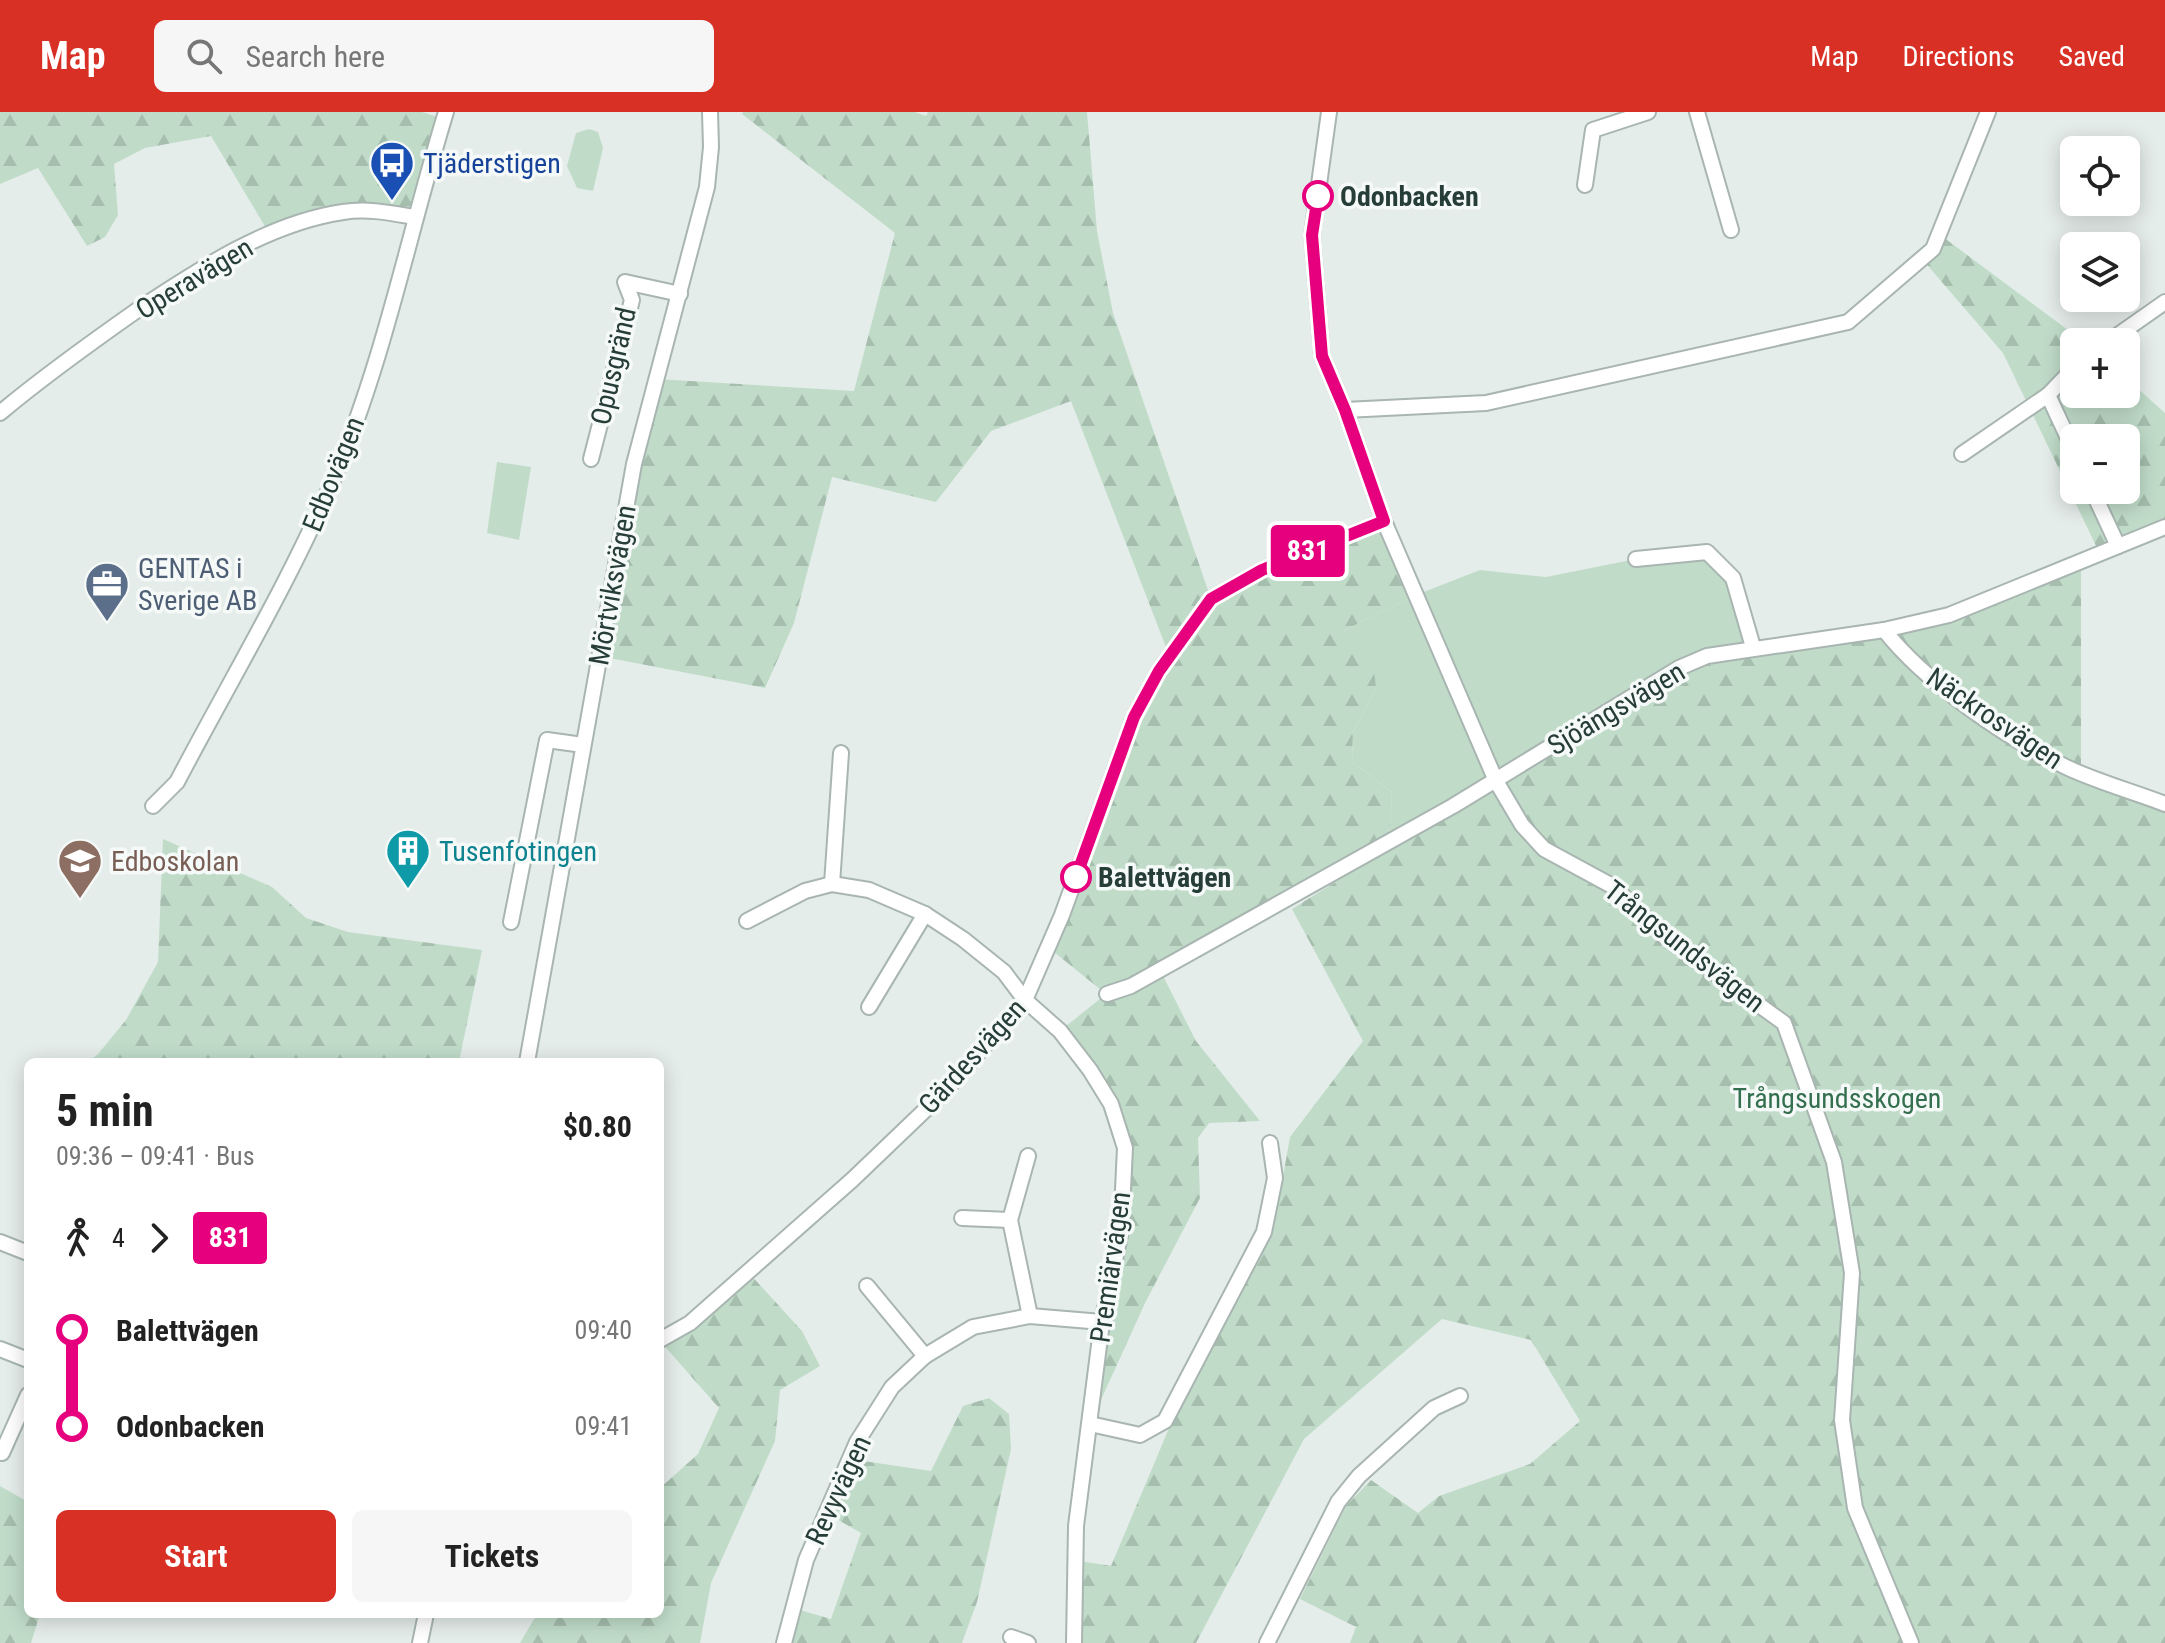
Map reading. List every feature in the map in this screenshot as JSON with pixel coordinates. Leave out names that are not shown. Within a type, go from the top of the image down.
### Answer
[{"type":"street","name":"Edbovägen","points":[[153,806],[177,782],[299,556],[337,472],[369,384],[446,112]]},
{"type":"street","name":"Mörtviksvägen","points":[[528,1058],[634,464],[707,187],[710,112]]},
{"type":"street","name":"Trångsundsvägen","points":[[1329,112],[1312,235],[1322,356],[1345,410],[1384,521],[1496,781],[1522,825],[1544,849],[1614,887],[1665,937],[1784,1023],[1834,1162],[1852,1273],[1842,1420],[1855,1508],[1911,1643]]},
{"type":"street","points":[[1585,185],[1593,130],[1648,112]]},
{"type":"street","points":[[1697,112],[1731,230]]},
{"type":"street","points":[[1345,410],[1486,403],[1848,322],[1933,249],[1988,112]]},
{"type":"street","name":"Operavägen","points":[[0,413],[52,369],[184,279],[269,233],[343,212],[373,210],[415,217]]},
{"type":"street","name":"Opusgränd","points":[[591,459],[632,300],[625,282],[680,294]]},
{"type":"street","points":[[2128,328],[2165,302]]},
{"type":"street","points":[[1962,454],[2048,395],[2060,383]]},
{"type":"street","points":[[2048,395],[2061,424]]},
{"type":"street","points":[[2098,504],[2118,546]]},
{"type":"street","name":"Gärdesvägen","points":[[664,1338],[690,1323],[852,1180],[945,1091],[1025,1000],[1062,915],[1134,717],[1159,671],[1211,599],[1262,570],[1384,521]]},
{"type":"street","name":"Sjöängsvägen","points":[[1107,994],[1131,986],[1496,781],[1679,668],[1707,656],[1884,630],[1949,615],[2165,527]]},
{"type":"street","points":[[1636,559],[1707,552],[1733,578],[1753,647]]},
{"type":"street","name":"Näckrosvägen","points":[[1884,630],[1904,655],[1939,685],[2019,740],[2069,769],[2165,804]]},
{"type":"street","points":[[511,922],[547,740],[583,745]]},
{"type":"street","points":[[832,884],[841,753]]},
{"type":"street","points":[[747,921],[805,891],[832,884],[869,890],[925,914],[963,939],[1004,972],[1025,1000]]},
{"type":"street","points":[[869,1007],[925,914]]},
{"type":"street","name":"Premiärvägen","points":[[1025,1000],[1060,1031],[1090,1070],[1111,1104],[1125,1148],[1121,1231],[1102,1322],[1073,1560],[1074,1643]]},
{"type":"street","points":[[1090,1424],[1140,1435],[1165,1421],[1264,1232],[1275,1178],[1270,1143]]},
{"type":"street","points":[[1028,1156],[1010,1220],[1030,1316]]},
{"type":"street","points":[[962,1218],[1010,1220]]},
{"type":"street","points":[[0,1242],[24,1251]]},
{"type":"street","points":[[867,1286],[925,1356]]},
{"type":"street","name":"Revyvägen","points":[[784,1643],[806,1560],[857,1442],[892,1387],[925,1356],[973,1327],[1030,1316],[1102,1322]]},
{"type":"street","points":[[0,1349],[24,1358]]},
{"type":"street","points":[[1267,1643],[1338,1502],[1359,1476],[1434,1408],[1460,1396]]},
{"type":"street","points":[[2,1453],[24,1404]]},
{"type":"street","points":[[420,1643],[425,1618]]},
{"type":"street","points":[[1011,1637],[1028,1643]]},
{"type":"green space","points":[[0,112],[422,112],[444,119],[415,217],[373,210],[269,233],[211,136],[145,148],[114,164],[118,215],[105,237],[87,246],[38,168],[0,184]]},
{"type":"green space","points":[[743,112],[915,112],[926,116],[928,112],[1087,112],[1097,231],[1113,313],[1211,599],[1384,521],[1416,595],[1343,631],[1372,652],[1376,688],[1353,732],[1352,762],[1392,792],[1389,841],[1160,970],[1196,1041],[1260,1121],[1209,1123],[1198,1138],[1200,1198],[1146,1301],[1090,1424],[1121,1231],[1125,1148],[1111,1104],[1060,1031],[1106,994],[1049,948],[1134,717],[1169,655],[1071,401],[991,431],[936,502],[832,477],[794,623],[765,688],[599,656],[657,379],[854,391],[895,233]]},
{"type":"green space","points":[[589,129],[598,132],[603,148],[593,191],[577,188],[567,166],[576,133]]},
{"type":"green space","points":[[1939,234],[2065,328],[2060,328],[2060,408],[2140,408],[2140,391],[2165,413],[2165,527],[2100,554],[2076,504],[2140,504],[2140,424],[2060,424],[2060,471],[2003,353],[1922,259]]},
{"type":"green space","points":[[497,462],[531,467],[519,540],[487,533]]},
{"type":"green space","points":[[1707,552],[1733,578],[1753,647],[1389,841],[1392,792],[1352,762],[1353,732],[1376,688],[1343,631],[1416,595],[1480,570],[1546,577],[1636,559]]},
{"type":"green space","name":"Trångsundsskogen","points":[[2081,562],[2081,772],[2165,804],[2165,1643],[1350,1643],[1356,1627],[1300,1599],[1346,1506],[1371,1480],[1418,1513],[1439,1496],[1530,1464],[1580,1421],[1531,1340],[1442,1319],[1304,1439],[1196,1643],[1075,1643],[1073,1560],[1111,1566],[1175,1414],[1256,1264],[1276,1216],[1290,1137],[1363,1041],[1292,909],[1679,668],[1949,615]]},
{"type":"green space","points":[[163,839],[272,887],[306,918],[348,932],[482,950],[460,1058],[93,1058],[126,1020],[158,962]]},
{"type":"green space","points":[[748,1272],[802,1331],[820,1366],[780,1390],[775,1441],[711,1583],[700,1643],[520,1643],[535,1618],[664,1618],[664,1484],[698,1454],[719,1408],[664,1346],[664,1338]]},
{"type":"green space","points":[[989,1398],[1009,1414],[1011,1449],[977,1602],[962,1643],[790,1643],[793,1608],[831,1619],[861,1533],[826,1513],[850,1459],[931,1471],[963,1406]]},
{"type":"green space","points":[[0,1486],[24,1500],[24,1618],[39,1618],[31,1643],[0,1643]]},
{"type":"bus line","name":"831","points":[[1076,877],[1134,717],[1159,671],[1211,599],[1262,570],[1384,521],[1345,410],[1322,356],[1312,235],[1318,196]]},
{"type":"place","name":"Odonbacken","points":[[1318,196]]},
{"type":"place","name":"Tjäderstigen","points":[[392,202]]},
{"type":"place","name":"GENTAS i Sverige AB","points":[[107,623]]},
{"type":"place","name":"Balettvägen","points":[[1076,877]]},
{"type":"place","name":"Tusenfotingen","points":[[408,890]]},
{"type":"place","name":"Edboskolan","points":[[80,900]]}]
